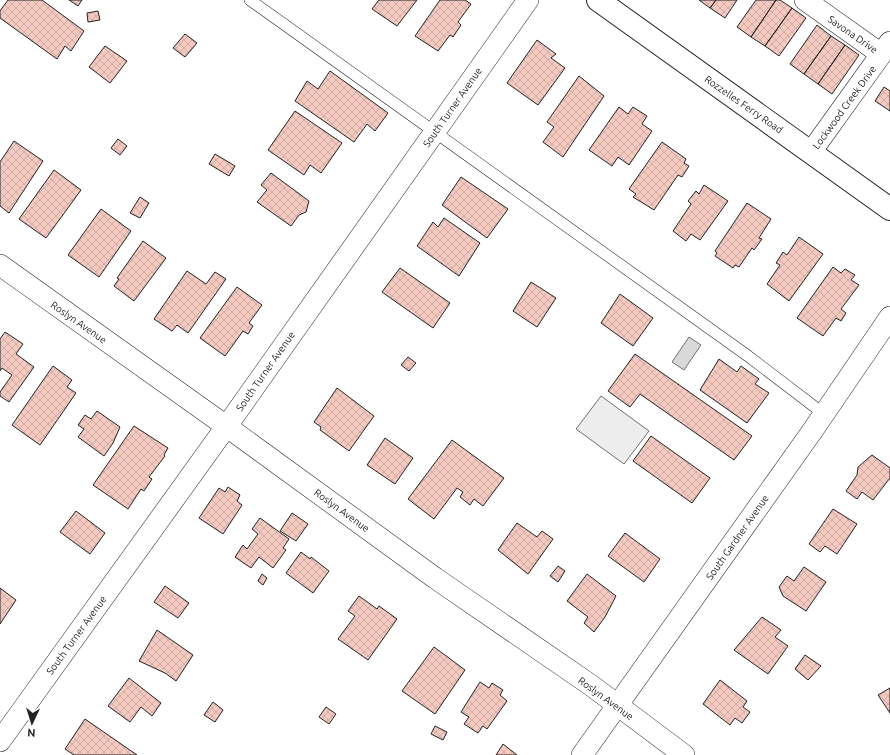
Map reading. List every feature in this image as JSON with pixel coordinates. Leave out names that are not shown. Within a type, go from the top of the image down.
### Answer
[{"type":"street","name":"South Turner Avenue","points":[[0,741],[226,426],[528,0]]},
{"type":"street","name":"Rozzelles Ferry Road","points":[[598,0],[890,209]]},
{"type":"street","name":"Savona Drive","points":[[805,0],[886,48]]},
{"type":"street","name":"Lockwood Creek Drive","points":[[812,152],[886,48]]},
{"type":"street","name":"Roslyn Avenue","points":[[0,266],[226,426],[435,578],[684,755]]},
{"type":"street","name":"South Gardner Avenue","points":[[582,755],[824,414],[890,316]]},
{"type":"lane","points":[[250,0],[729,343],[824,414]]},
{"type":"shaded area","points":[[689,337],[701,345],[684,370],[672,362]]},
{"type":"shaded area","points":[[601,396],[649,431],[624,464],[576,429]]},
{"type":"building","points":[[8,0],[42,0],[84,31],[71,51],[65,46],[57,59],[0,18],[0,11]]},
{"type":"building","points":[[69,0],[82,0],[78,6]]},
{"type":"building","points":[[379,0],[417,0],[397,26],[372,9]]},
{"type":"building","points":[[440,0],[465,0],[471,4],[458,22],[461,25],[453,37],[450,35],[438,51],[415,36]]},
{"type":"building","points":[[699,0],[716,0],[710,8]]},
{"type":"building","points":[[716,0],[737,0],[725,18],[710,8]]},
{"type":"building","points":[[756,0],[776,0],[751,37],[737,27]]},
{"type":"building","points":[[776,0],[780,0],[792,8],[765,46],[751,37]]},
{"type":"building","points":[[792,8],[806,18],[779,56],[765,46]]},
{"type":"building","points":[[98,11],[100,20],[88,22],[87,13]]},
{"type":"building","points":[[817,25],[831,36],[804,74],[790,64]]},
{"type":"building","points":[[185,34],[197,43],[185,57],[173,48]]},
{"type":"building","points":[[831,36],[845,45],[818,84],[804,74]]},
{"type":"building","points":[[537,40],[556,54],[551,58],[565,68],[538,105],[507,83]]},
{"type":"building","points":[[845,45],[859,55],[832,94],[818,84]]},
{"type":"building","points":[[105,46],[127,61],[110,83],[89,67]]},
{"type":"building","points":[[330,71],[388,113],[375,131],[367,124],[354,142],[295,101],[307,81],[318,89]]},
{"type":"building","points":[[579,76],[604,96],[563,157],[543,142],[554,127],[547,122]]},
{"type":"building","points":[[884,87],[890,91],[890,111],[875,101]]},
{"type":"building","points":[[619,107],[628,114],[633,107],[647,116],[642,124],[652,131],[629,165],[618,157],[612,166],[589,150]]},
{"type":"building","points":[[295,111],[342,143],[321,173],[310,165],[304,175],[268,150]]},
{"type":"building","points":[[118,139],[127,146],[120,155],[111,148]]},
{"type":"building","points":[[14,141],[43,161],[9,213],[0,206],[0,162]]},
{"type":"building","points":[[662,142],[686,159],[684,163],[689,166],[682,177],[678,175],[654,210],[633,197],[636,194],[629,189]]},
{"type":"building","points":[[215,154],[235,166],[229,176],[209,164]]},
{"type":"building","points":[[54,170],[81,190],[46,238],[19,219]]},
{"type":"building","points":[[271,173],[309,201],[306,212],[299,215],[291,226],[257,202],[267,190],[261,185]]},
{"type":"building","points":[[461,177],[508,209],[487,238],[442,205]]},
{"type":"building","points":[[704,185],[728,201],[700,240],[691,234],[686,241],[673,231],[691,204],[688,201],[696,191],[699,194]]},
{"type":"building","points":[[140,197],[149,203],[140,218],[130,213]]},
{"type":"building","points":[[747,203],[771,219],[759,238],[762,239],[754,250],[752,248],[739,267],[735,265],[733,268],[715,256],[717,253],[715,251]]},
{"type":"building","points":[[101,209],[131,231],[99,277],[68,255]]},
{"type":"building","points":[[444,218],[480,243],[459,276],[417,246],[433,222],[438,227]]},
{"type":"building","points":[[799,237],[823,254],[789,301],[767,284],[780,265],[776,263],[783,252],[787,255]]},
{"type":"building","points":[[143,241],[166,258],[134,301],[114,286],[119,279],[117,278]]},
{"type":"building","points":[[833,267],[841,273],[845,269],[855,275],[851,280],[859,285],[841,309],[846,313],[841,321],[836,318],[823,336],[797,318]]},
{"type":"building","points":[[400,268],[450,303],[433,328],[382,292]]},
{"type":"building","points":[[187,271],[206,284],[215,272],[226,279],[188,333],[177,325],[172,331],[154,319]]},
{"type":"building","points":[[531,282],[556,298],[537,327],[513,311]]},
{"type":"building","points":[[237,287],[262,305],[249,323],[253,326],[248,334],[243,331],[225,356],[200,338]]},
{"type":"building","points":[[620,294],[653,318],[633,346],[601,323]]},
{"type":"building","points":[[5,332],[23,344],[16,354],[34,367],[9,402],[0,396],[0,392],[12,375],[2,368],[0,371],[0,339]]},
{"type":"building","points":[[635,354],[752,436],[734,460],[640,394],[630,407],[608,391]]},
{"type":"building","points":[[408,357],[416,363],[409,371],[401,365]]},
{"type":"building","points":[[719,359],[737,372],[741,366],[759,379],[755,384],[769,393],[747,423],[700,390]]},
{"type":"building","points":[[53,366],[72,380],[67,387],[76,393],[40,445],[12,425]]},
{"type":"building","points":[[337,388],[374,416],[349,451],[320,430],[321,427],[314,422]]},
{"type":"building","points":[[97,411],[120,427],[113,443],[104,456],[78,437],[84,429],[78,425],[85,415],[91,419]]},
{"type":"building","points":[[134,426],[168,448],[164,455],[165,456],[149,477],[152,479],[144,491],[141,489],[128,509],[93,485]]},
{"type":"building","points":[[651,436],[710,478],[692,503],[633,461]]},
{"type":"building","points":[[385,438],[413,458],[395,484],[367,465]]},
{"type":"building","points":[[452,440],[504,478],[483,506],[474,499],[470,505],[460,497],[463,492],[457,488],[434,519],[408,499]]},
{"type":"building","points":[[872,455],[890,468],[890,478],[873,500],[862,492],[857,499],[846,491],[857,475],[858,467]]},
{"type":"building","points":[[228,487],[240,495],[237,501],[242,505],[223,534],[199,518],[219,488],[225,492]]},
{"type":"building","points":[[833,509],[857,524],[837,554],[825,546],[820,552],[809,544]]},
{"type":"building","points":[[76,511],[105,533],[90,554],[60,532]]},
{"type":"building","points":[[292,513],[308,524],[296,541],[280,531]]},
{"type":"building","points":[[260,518],[289,539],[283,548],[286,550],[273,568],[259,557],[251,568],[235,557],[243,545],[247,549],[258,534],[252,529]]},
{"type":"building","points":[[517,523],[537,537],[542,531],[553,539],[528,574],[498,550]]},
{"type":"building","points":[[625,533],[660,559],[644,582],[608,556]]},
{"type":"building","points":[[301,552],[310,559],[311,557],[329,571],[313,593],[286,573]]},
{"type":"building","points":[[558,566],[565,571],[558,582],[550,576]]},
{"type":"building","points":[[804,567],[826,582],[806,611],[783,596],[779,587],[787,576],[794,581]]},
{"type":"building","points":[[262,574],[267,578],[263,585],[258,581]]},
{"type":"building","points":[[587,574],[616,596],[605,617],[594,632],[584,623],[588,617],[567,601]]},
{"type":"building","points":[[165,586],[189,603],[178,618],[154,602]]},
{"type":"building","points":[[0,588],[16,600],[0,624]]},
{"type":"building","points":[[359,596],[377,609],[379,606],[397,619],[368,660],[338,639],[355,616],[348,611]]},
{"type":"building","points":[[762,617],[781,630],[775,637],[788,646],[768,674],[734,650]]},
{"type":"building","points":[[157,630],[193,655],[176,681],[165,673],[139,661]]},
{"type":"building","points":[[434,647],[465,670],[435,714],[402,691]]},
{"type":"building","points":[[805,655],[821,666],[808,680],[795,669]]},
{"type":"building","points":[[129,678],[161,703],[152,716],[141,707],[130,722],[108,706]]},
{"type":"building","points":[[720,680],[747,701],[743,707],[750,712],[742,723],[735,718],[730,725],[703,704]]},
{"type":"building","points":[[480,682],[489,688],[492,683],[503,690],[500,695],[507,701],[487,729],[483,726],[478,733],[464,724],[469,717],[461,712]]},
{"type":"building","points":[[890,688],[890,713],[878,695]]},
{"type":"building","points":[[213,702],[223,710],[215,722],[204,715]]},
{"type":"building","points":[[326,707],[336,714],[329,724],[319,717]]},
{"type":"building","points":[[85,719],[137,755],[74,755],[65,749]]},
{"type":"building","points":[[435,726],[447,732],[443,740],[431,734]]},
{"type":"building","points":[[503,744],[517,755],[496,755]]}]
